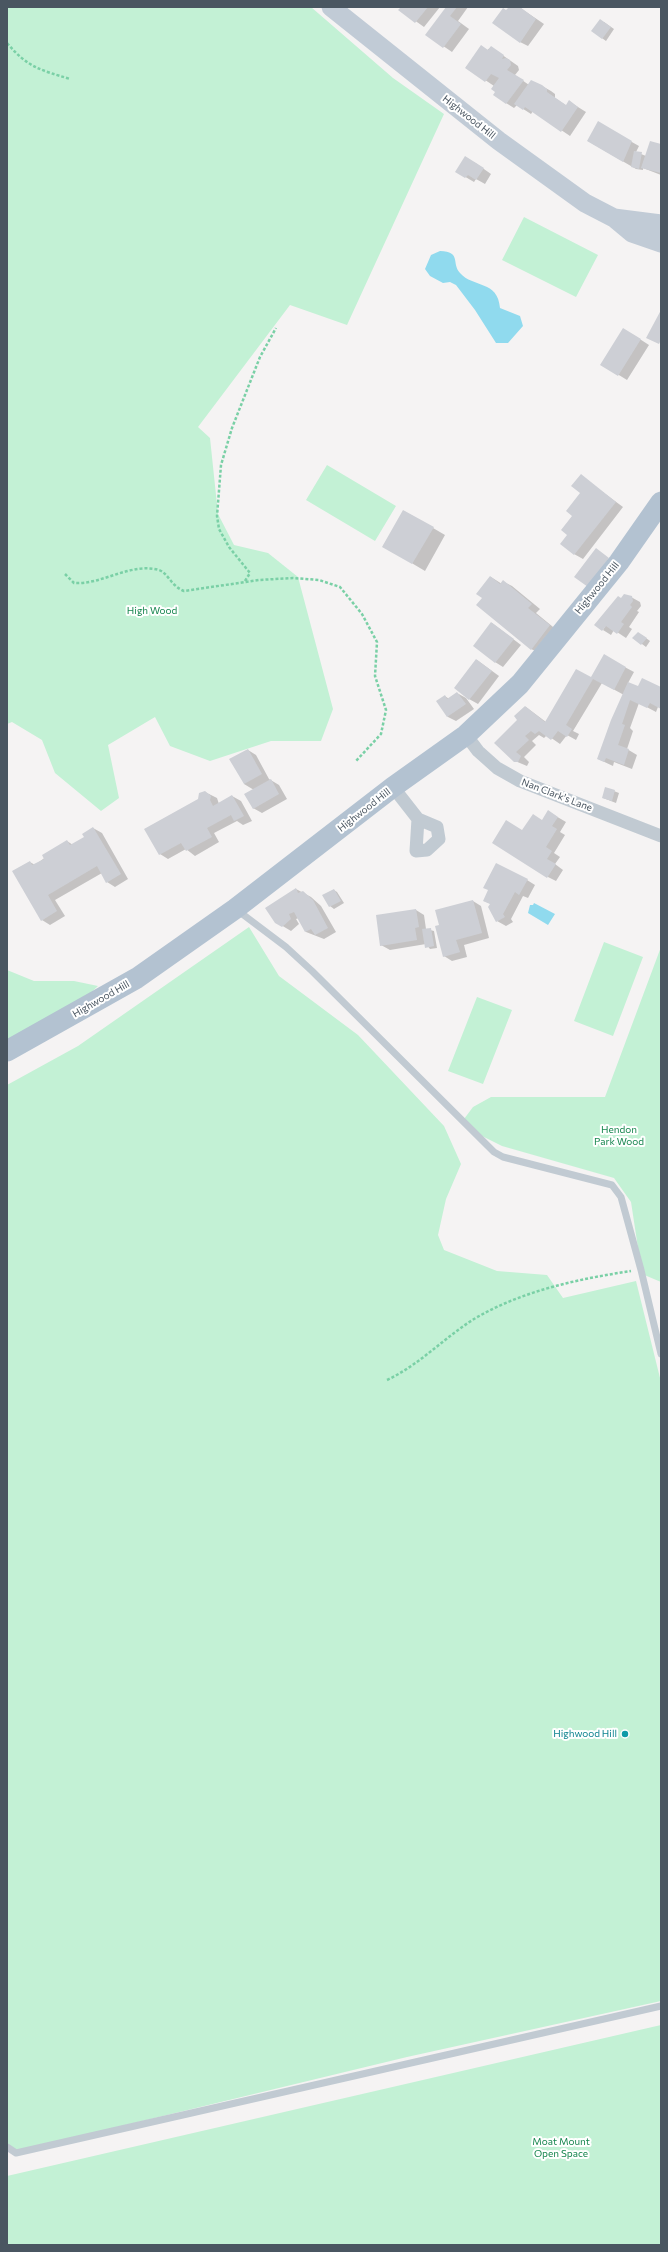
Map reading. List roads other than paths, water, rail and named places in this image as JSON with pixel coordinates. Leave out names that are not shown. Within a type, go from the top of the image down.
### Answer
[{"type":"main road","name":"Highwood Hill","points":[[331,7],[499,141],[585,203],[614,218],[632,233],[661,243]]},
{"type":"main road","name":"Highwood Hill","points":[[614,218],[661,224]]},
{"type":"main road","name":"Highwood Hill","points":[[7,1051],[137,978],[235,909],[394,787],[466,735],[520,684],[619,562],[661,502]]},
{"type":"street","name":"Nan Clark's Lane","points":[[466,735],[478,751],[497,768],[520,781],[661,836]]},
{"type":"street","points":[[394,787],[418,819]]},
{"type":"lane","points":[[235,909],[286,947],[312,971],[494,1152],[503,1157],[612,1184],[621,1197],[641,1270],[661,1354]]},
{"type":"lane","points":[[7,2148],[16,2153],[661,2006]]},
{"type":"water","points":[[440,251],[451,253],[454,256],[457,269],[465,278],[490,289],[495,293],[500,308],[520,316],[523,326],[508,343],[496,343],[475,310],[456,285],[450,282],[443,283],[430,276],[425,269],[431,255]]},
{"type":"water","points":[[534,903],[555,914],[548,925],[528,913],[530,905],[533,905]]},
{"type":"place","name":"Highwood Hill","points":[[625,1734]]},
{"type":"park label","name":"High Wood","points":[[152,611]]},
{"type":"park label","name":"Hendon Park Wood","points":[[619,1136]]},
{"type":"park label","name":"Moat Mount Open Space","points":[[561,2148]]}]
